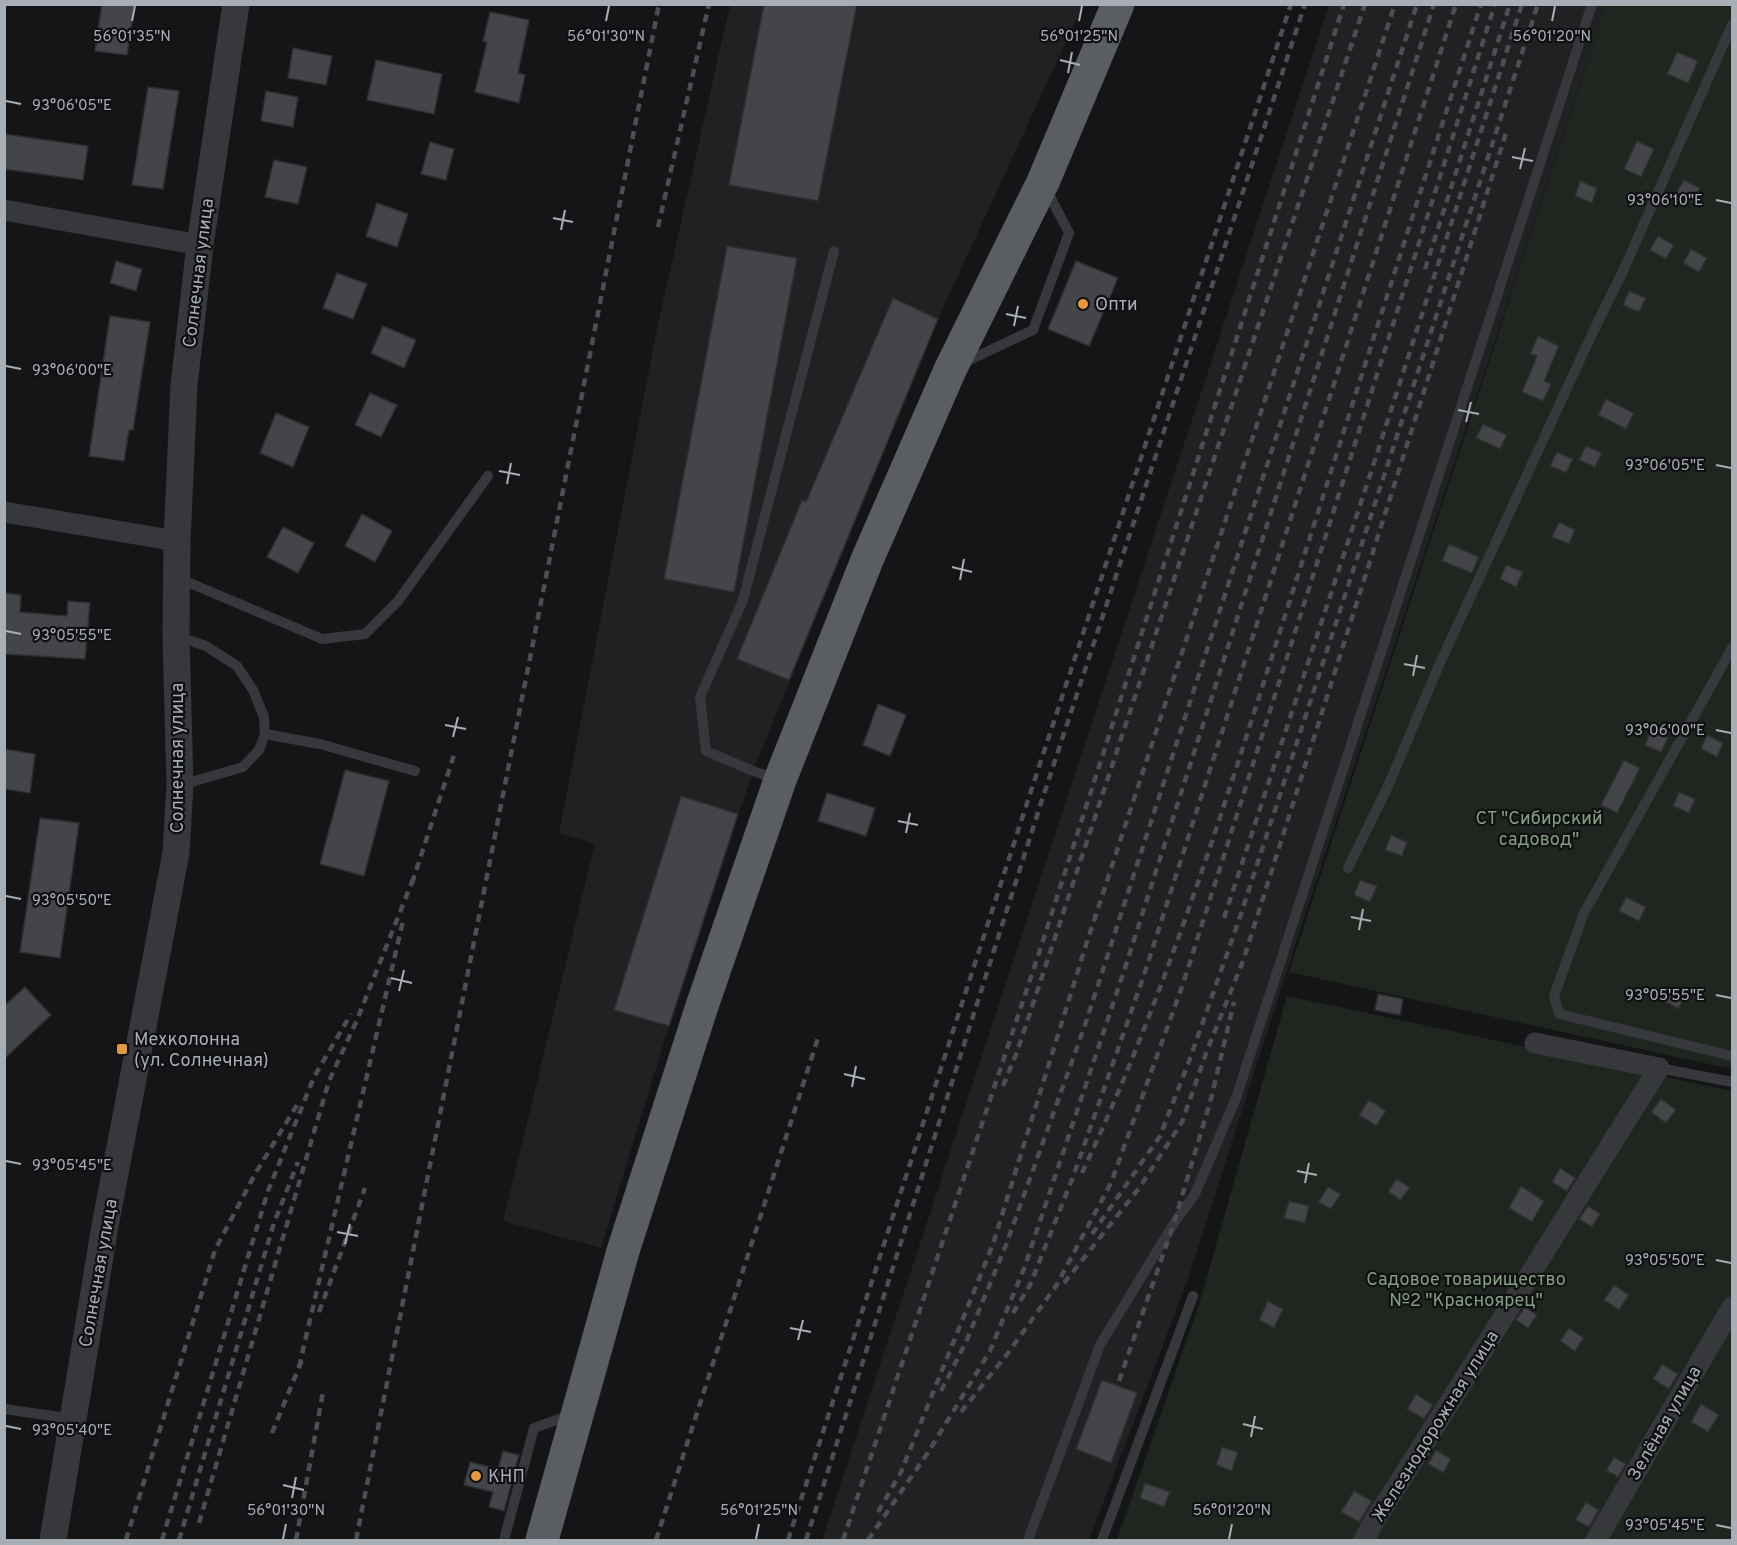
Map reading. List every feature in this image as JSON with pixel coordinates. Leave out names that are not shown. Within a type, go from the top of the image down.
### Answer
[{"type":"highway","points":[[542,1540],[623,1251],[698,1017],[780,780],[867,560],[950,370],[1043,182],[1118,4]]},
{"type":"street","name":"Солнечная улица","points":[[53,1540],[105,1226],[174,864],[180,785],[176,636],[177,541],[184,386],[200,245],[236,4]]},
{"type":"street","points":[[4,210],[200,245]]},
{"type":"street","points":[[4,513],[177,541]]},
{"type":"street","points":[[1535,1043],[1659,1068]]},
{"type":"street","name":"Железнодорожная улица","points":[[1364,1540],[1372,1523],[1478,1359],[1544,1248],[1659,1068]]},
{"type":"street","name":"Зелёная улица","points":[[1596,1540],[1732,1307]]},
{"type":"lane","points":[[1028,1540],[1101,1345],[1174,1223],[1195,1194],[1236,1098],[1592,4]]},
{"type":"lane","points":[[1348,868],[1389,784],[1440,663],[1623,271],[1732,25]]},
{"type":"lane","points":[[950,370],[1033,330],[1069,233],[1043,182]]},
{"type":"lane","points":[[780,780],[706,751],[700,697],[743,600],[834,251]]},
{"type":"lane","points":[[177,578],[322,639],[365,634],[398,600],[488,476]]},
{"type":"lane","points":[[176,636],[206,646],[237,666],[253,690],[264,717],[266,734],[259,750],[243,767],[180,785]]},
{"type":"lane","points":[[1732,648],[1584,913],[1554,996],[1559,1014],[1732,1056]]},
{"type":"lane","points":[[266,734],[320,744],[415,771]]},
{"type":"lane","points":[[1659,1068],[1732,1082]]},
{"type":"lane","points":[[1102,1540],[1193,1296]]},
{"type":"lane","points":[[4,1409],[74,1419]]},
{"type":"lane","points":[[504,1540],[534,1428],[576,1413]]},
{"type":"shaded area","points":[[730,5],[1083,5],[938,319],[753,771],[669,1026],[601,1248],[503,1221],[595,844],[559,833],[657,329]]},
{"type":"shaded area","points":[[1329,5],[1606,5],[1301,927],[1188,1279],[1089,1540],[822,1540]]},
{"type":"green space","name":"СТ \"Сибирский садовод\"","points":[[1606,5],[1732,5],[1732,1069],[1289,972]]},
{"type":"green space","name":"Садовое товарищество №2 \"Красноярец\"","points":[[1287,996],[1732,1091],[1732,1540],[1117,1540],[1199,1305]]},
{"type":"building","points":[[102,4],[135,4],[127,55],[95,51]]},
{"type":"building","points":[[764,4],[857,4],[818,201],[729,185]]},
{"type":"building","points":[[490,12],[529,20],[518,73],[525,75],[519,103],[475,92],[487,42],[483,41]]},
{"type":"building","points":[[293,48],[332,56],[326,85],[288,78]]},
{"type":"building","points":[[1677,52],[1698,61],[1688,83],[1667,74]]},
{"type":"building","points":[[376,60],[442,74],[434,114],[367,100]]},
{"type":"building","points":[[148,87],[179,91],[163,189],[132,185]]},
{"type":"building","points":[[266,91],[298,97],[293,127],[261,121]]},
{"type":"building","points":[[4,134],[88,146],[83,180],[4,169]]},
{"type":"building","points":[[1637,141],[1654,149],[1641,177],[1624,169]]},
{"type":"building","points":[[430,142],[454,149],[446,180],[421,174]]},
{"type":"building","points":[[274,160],[307,167],[298,204],[265,197]]},
{"type":"building","points":[[1684,180],[1700,188],[1692,202],[1676,193]]},
{"type":"building","points":[[1580,181],[1597,188],[1592,203],[1575,196]]},
{"type":"building","points":[[377,203],[408,214],[397,247],[366,236]]},
{"type":"building","points":[[1658,236],[1674,245],[1666,259],[1650,250]]},
{"type":"building","points":[[727,246],[797,258],[734,592],[664,579]]},
{"type":"building","points":[[1691,249],[1707,258],[1699,272],[1683,263]]},
{"type":"building","points":[[116,261],[142,269],[136,291],[110,283]]},
{"type":"building","name":"Опти","points":[[1076,261],[1118,278],[1089,346],[1048,329]]},
{"type":"building","points":[[337,273],[367,284],[353,319],[323,308]]},
{"type":"building","points":[[1629,291],[1646,298],[1639,312],[1623,305]]},
{"type":"building","points":[[893,298],[938,319],[789,680],[737,659],[802,500],[806,502]]},
{"type":"building","points":[[110,316],[150,322],[133,430],[129,430],[124,461],[89,456]]},
{"type":"building","points":[[383,326],[416,340],[404,368],[371,353]]},
{"type":"building","points":[[1538,336],[1559,346],[1544,381],[1551,384],[1543,401],[1522,392],[1537,356],[1530,354]]},
{"type":"building","points":[[370,393],[397,405],[381,437],[355,425]]},
{"type":"building","points":[[1606,399],[1634,413],[1626,429],[1598,415]]},
{"type":"building","points":[[276,413],[309,427],[293,467],[260,453]]},
{"type":"building","points":[[1483,424],[1507,435],[1500,449],[1476,438]]},
{"type":"building","points":[[1586,446],[1602,453],[1595,467],[1579,460]]},
{"type":"building","points":[[1557,452],[1573,459],[1566,473],[1550,466]]},
{"type":"building","points":[[362,514],[392,531],[375,562],[345,546]]},
{"type":"building","points":[[1559,522],[1575,530],[1569,544],[1552,537]]},
{"type":"building","points":[[283,527],[314,543],[298,573],[267,557]]},
{"type":"building","points":[[1449,544],[1479,557],[1472,573],[1442,561]]},
{"type":"building","points":[[1506,565],[1523,572],[1516,587],[1500,579]]},
{"type":"building","points":[[4,593],[21,595],[20,612],[67,616],[68,601],[90,603],[85,659],[4,654]]},
{"type":"building","points":[[878,704],[906,715],[890,756],[863,745]]},
{"type":"building","points":[[1651,730],[1668,738],[1661,752],[1645,745]]},
{"type":"building","points":[[1707,735],[1723,743],[1717,757],[1701,749]]},
{"type":"building","points":[[4,749],[35,754],[30,793],[4,789]]},
{"type":"building","points":[[1624,760],[1640,768],[1617,813],[1601,805]]},
{"type":"building","points":[[345,770],[389,781],[364,876],[320,864]]},
{"type":"building","points":[[1679,792],[1695,799],[1689,813],[1673,806]]},
{"type":"building","points":[[827,793],[875,808],[866,836],[818,821]]},
{"type":"building","points":[[681,796],[738,814],[669,1026],[614,1010]]},
{"type":"building","points":[[40,818],[79,823],[60,958],[20,952]]},
{"type":"building","points":[[1391,835],[1407,842],[1402,856],[1385,850]]},
{"type":"building","points":[[1360,880],[1377,886],[1370,902],[1354,895]]},
{"type":"building","points":[[1626,897],[1646,907],[1639,921],[1619,911]]},
{"type":"building","points":[[25,987],[51,1015],[4,1059],[4,1006]]},
{"type":"building","points":[[1671,987],[1686,996],[1678,1009],[1663,1000]]},
{"type":"building","points":[[1378,994],[1403,999],[1400,1015],[1375,1010]]},
{"type":"building","points":[[1661,1099],[1676,1110],[1666,1123],[1651,1112]]},
{"type":"building","points":[[1369,1100],[1386,1111],[1376,1126],[1359,1115]]},
{"type":"building","points":[[1560,1168],[1575,1178],[1567,1191],[1552,1182]]},
{"type":"building","points":[[1396,1179],[1410,1187],[1401,1200],[1388,1192]]},
{"type":"building","points":[[1521,1186],[1544,1201],[1532,1222],[1509,1208]]},
{"type":"building","points":[[1328,1187],[1341,1194],[1331,1209],[1318,1202]]},
{"type":"building","points":[[1289,1201],[1309,1206],[1305,1223],[1284,1218]]},
{"type":"building","points":[[1588,1206],[1600,1214],[1592,1227],[1579,1219]]},
{"type":"building","points":[[1614,1285],[1629,1295],[1619,1310],[1604,1300]]},
{"type":"building","points":[[1268,1301],[1283,1309],[1274,1328],[1259,1320]]},
{"type":"building","points":[[1525,1307],[1537,1315],[1528,1328],[1516,1320]]},
{"type":"building","points":[[1569,1328],[1584,1338],[1575,1351],[1560,1341]]},
{"type":"building","points":[[1662,1364],[1678,1374],[1669,1389],[1653,1379]]},
{"type":"building","points":[[1102,1380],[1137,1393],[1111,1463],[1076,1449]]},
{"type":"building","points":[[1416,1394],[1433,1405],[1424,1419],[1407,1409]]},
{"type":"building","points":[[1701,1404],[1719,1415],[1708,1432],[1691,1422]]},
{"type":"building","points":[[1222,1447],[1238,1452],[1232,1471],[1216,1465]]},
{"type":"building","points":[[1436,1450],[1451,1459],[1443,1473],[1428,1464]]},
{"type":"building","points":[[503,1451],[519,1455],[504,1511],[489,1507],[493,1492],[464,1485],[470,1462],[498,1469]]},
{"type":"building","points":[[1614,1457],[1626,1464],[1618,1477],[1606,1470]]},
{"type":"building","points":[[1145,1483],[1170,1492],[1164,1507],[1140,1498]]},
{"type":"building","points":[[1354,1491],[1372,1501],[1359,1522],[1341,1512]]},
{"type":"building","points":[[1586,1502],[1599,1510],[1589,1527],[1575,1520]]},
{"type":"railway","points":[[356,1540],[659,4]]},
{"type":"railway","points":[[658,227],[709,4]]},
{"type":"railway","points":[[788,1540],[1027,803],[1291,4]]},
{"type":"railway","points":[[806,1540],[1041,803],[1305,4]]},
{"type":"railway","points":[[843,1540],[1040,950],[1344,4]]},
{"type":"railway","points":[[1003,1086],[1017,1052],[1365,4]]},
{"type":"railway","points":[[878,1512],[901,1472],[993,1244],[1085,948],[1395,4]]},
{"type":"railway","points":[[941,1391],[966,1342],[1006,1245],[1084,1028],[1417,4]]},
{"type":"railway","points":[[868,1540],[929,1451],[990,1351],[1025,1266],[1124,971],[1434,4]]},
{"type":"railway","points":[[1013,1313],[1030,1285],[1073,1177],[1143,978],[1456,4]]},
{"type":"railway","points":[[1082,1173],[1140,1039],[1215,833],[1481,4]]},
{"type":"railway","points":[[961,1412],[1008,1353],[1056,1286],[1111,1183],[1183,984],[1495,4]]},
{"type":"railway","points":[[1425,269],[1510,4]]},
{"type":"railway","points":[[1224,918],[1522,4]]},
{"type":"railway","points":[[1092,1234],[1160,1136],[1188,1064],[1239,920],[1538,4]]},
{"type":"railway","points":[[1064,1283],[1140,1187],[1182,1122],[1208,1048],[1243,961],[1507,130]]},
{"type":"railway","points":[[412,883],[455,752]]},
{"type":"railway","points":[[199,1523],[329,1081],[357,1020],[414,877]]},
{"type":"railway","points":[[299,1367],[403,921]]},
{"type":"railway","points":[[1119,1381],[1174,1223],[1211,1099],[1234,1002]]},
{"type":"railway","points":[[162,1540],[268,1191],[314,1077],[351,1014]]},
{"type":"railway","points":[[656,1540],[818,1038]]},
{"type":"railway","points":[[126,1540],[215,1250],[255,1174],[297,1105]]},
{"type":"railway","points":[[179,1540],[274,1223],[298,1162]]},
{"type":"railway","points":[[319,1312],[365,1188]]},
{"type":"railway","points":[[272,1433],[302,1360]]},
{"type":"railway","points":[[296,1540],[323,1392]]},
{"type":"place","name":"Опти","points":[[1083,304]]},
{"type":"place","name":"Мехколонна (ул. Солнечная)","points":[[122,1049]]},
{"type":"place","name":"КНП","points":[[476,1476]]}]
